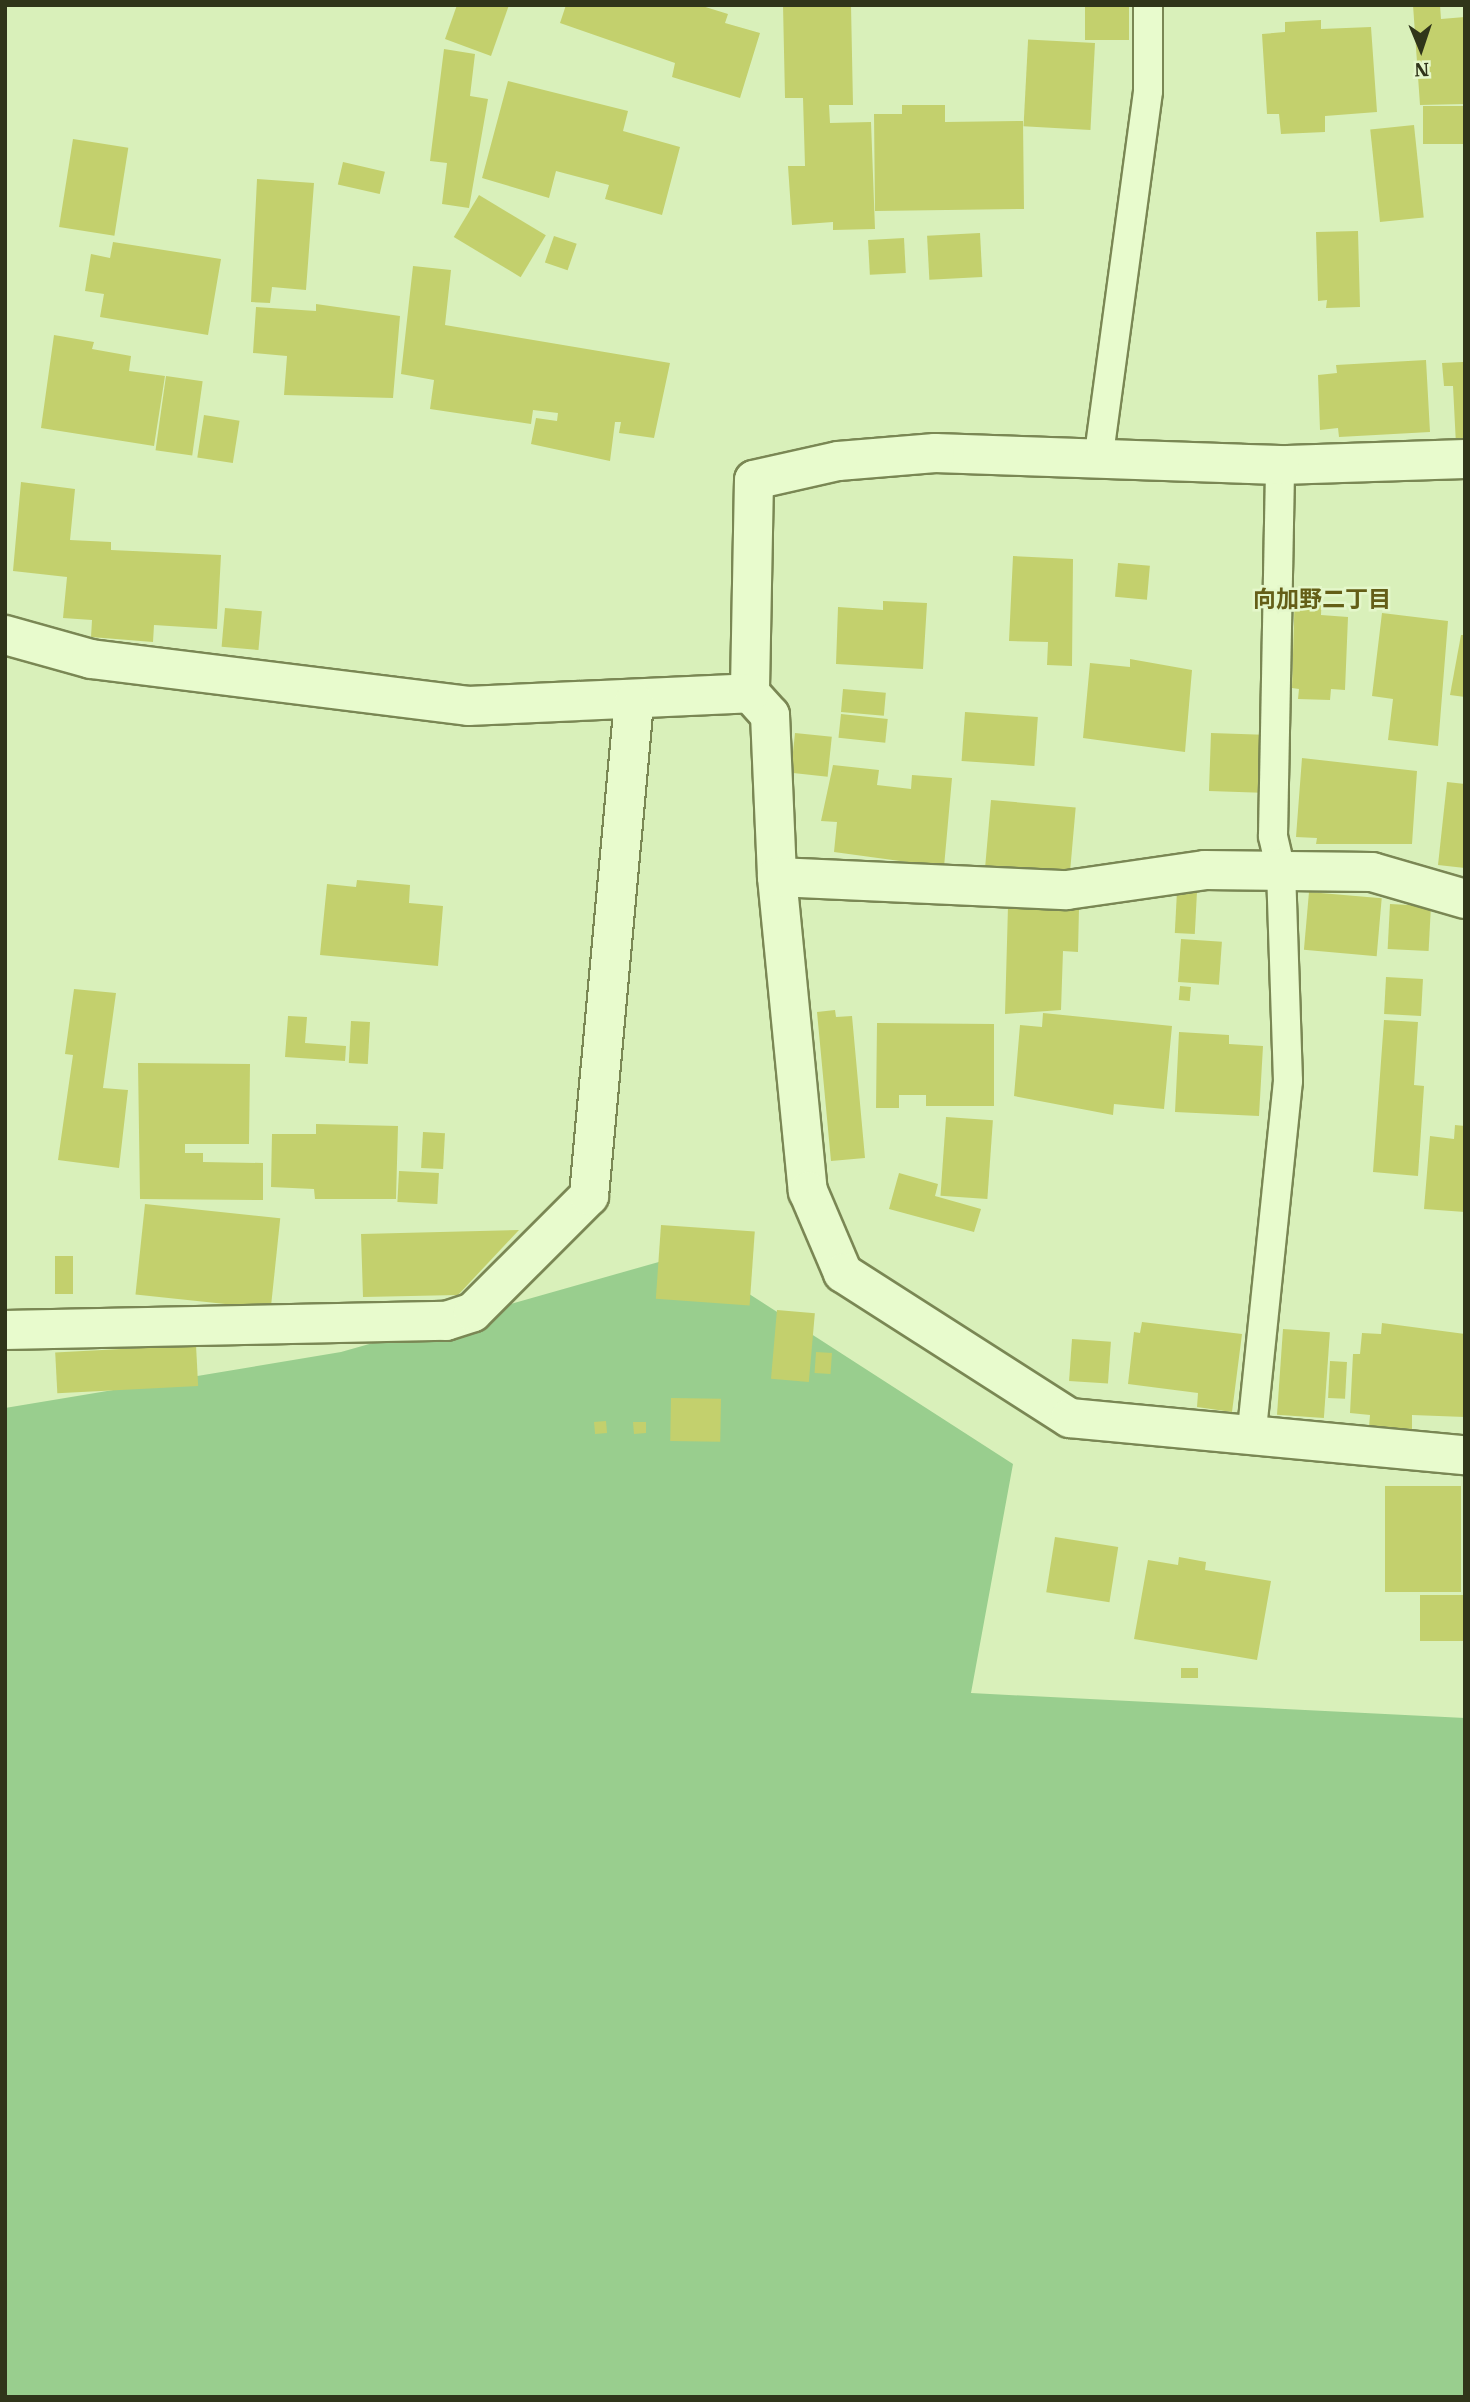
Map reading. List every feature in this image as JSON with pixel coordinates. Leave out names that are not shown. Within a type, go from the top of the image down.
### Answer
[{"type":"street","points":[[1465,458],[1280,465],[1099,454],[935,453],[838,461],[754,480],[750,693],[769,715],[777,877],[808,1191],[843,1273],[1070,1418],[1251,1439],[1465,1455]]},
{"type":"street","points":[[5,635],[91,659],[468,706],[634,702],[750,693]]},
{"type":"street","points":[[5,1330],[446,1321],[473,1312],[589,1196],[634,702]]},
{"type":"street","points":[[777,877],[1066,890],[1205,870],[1372,872],[1465,899]]},
{"type":"lane","points":[[1099,454],[1148,91],[1148,5]]},
{"type":"lane","points":[[1251,1439],[1288,1081],[1281,870],[1273,836],[1280,465]]},
{"type":"green space","points":[[687,1254],[1013,1464],[971,1693],[1465,1718],[1465,2397],[5,2397],[5,1408],[341,1352]]},
{"type":"building","points":[[457,5],[509,5],[491,56],[445,39]]},
{"type":"building","points":[[566,5],[699,5],[728,14],[725,23],[760,33],[740,98],[672,77],[675,63],[560,23]]},
{"type":"building","points":[[783,5],[851,5],[853,105],[829,105],[830,123],[871,122],[875,229],[833,230],[833,222],[792,225],[788,166],[805,166],[803,98],[785,98]]},
{"type":"building","points":[[1085,5],[1129,5],[1129,40],[1085,40]]},
{"type":"building","points":[[1413,5],[1440,5],[1441,19],[1465,17],[1465,104],[1420,105]]},
{"type":"building","points":[[1321,20],[1321,29],[1371,27],[1377,112],[1325,116],[1325,132],[1281,134],[1279,114],[1267,114],[1262,34],[1285,32],[1285,22]]},
{"type":"building","points":[[1028,39],[1095,43],[1090,130],[1024,126]]},
{"type":"building","points":[[444,49],[475,54],[470,96],[488,99],[469,208],[442,204],[447,163],[430,161]]},
{"type":"building","points":[[508,81],[628,111],[623,131],[680,147],[662,215],[605,199],[609,185],[556,171],[549,198],[482,178]]},
{"type":"building","points":[[902,105],[945,105],[945,122],[1023,121],[1024,209],[875,211],[874,114],[902,114]]},
{"type":"building","points":[[1423,106],[1465,106],[1465,144],[1423,144]]},
{"type":"building","points":[[1414,125],[1424,217],[1380,222],[1370,130]]},
{"type":"building","points":[[73,139],[128,148],[114,236],[59,227]]},
{"type":"building","points":[[343,162],[385,172],[380,194],[338,184]]},
{"type":"building","points":[[257,179],[314,183],[306,290],[272,287],[270,303],[251,302]]},
{"type":"building","points":[[479,195],[546,235],[521,277],[454,237]]},
{"type":"building","points":[[1358,231],[1360,307],[1326,308],[1327,300],[1318,301],[1316,232]]},
{"type":"building","points":[[980,233],[982,277],[929,280],[927,236]]},
{"type":"building","points":[[554,236],[577,244],[568,270],[545,262]]},
{"type":"building","points":[[904,238],[906,273],[870,275],[868,240]]},
{"type":"building","points":[[113,242],[221,259],[208,335],[100,317],[104,294],[85,291],[91,254],[110,258]]},
{"type":"building","points":[[413,266],[451,270],[445,325],[670,363],[654,438],[619,433],[621,422],[615,422],[610,461],[531,444],[536,418],[557,421],[558,413],[533,410],[531,424],[430,409],[434,380],[401,374]]},
{"type":"building","points":[[316,304],[400,316],[393,398],[284,395],[287,356],[253,353],[256,307],[316,311]]},
{"type":"building","points":[[54,335],[94,342],[92,349],[131,356],[129,371],[165,376],[154,446],[41,428]]},
{"type":"building","points":[[1426,360],[1430,432],[1339,437],[1338,428],[1320,430],[1318,375],[1337,373],[1336,365]]},
{"type":"building","points":[[1463,362],[1465,445],[1456,445],[1453,386],[1444,386],[1442,363]]},
{"type":"building","points":[[166,376],[203,381],[192,455],[156,450]]},
{"type":"building","points":[[204,415],[240,421],[233,463],[197,457]]},
{"type":"building","points":[[21,482],[75,489],[70,540],[111,542],[111,550],[221,555],[217,629],[154,625],[153,642],[91,637],[92,620],[63,618],[67,577],[13,571]]},
{"type":"building","points":[[1013,556],[1073,559],[1072,666],[1047,665],[1048,642],[1009,641]]},
{"type":"building","points":[[1118,563],[1150,566],[1147,600],[1115,597]]},
{"type":"building","points":[[1295,588],[1322,589],[1321,615],[1348,617],[1345,690],[1331,689],[1330,700],[1298,699],[1299,689],[1292,688]]},
{"type":"building","points":[[883,601],[927,603],[923,669],[836,664],[838,607],[883,610]]},
{"type":"building","points":[[225,608],[262,611],[258,650],[222,647]]},
{"type":"building","points":[[1382,613],[1448,621],[1438,746],[1388,740],[1393,699],[1372,696]]},
{"type":"building","points":[[1461,635],[1465,635],[1465,697],[1450,695]]},
{"type":"building","points":[[1130,659],[1192,670],[1185,752],[1083,738],[1090,663],[1130,667]]},
{"type":"building","points":[[843,689],[886,693],[884,716],[841,712]]},
{"type":"building","points":[[965,712],[1038,717],[1034,766],[962,761]]},
{"type":"building","points":[[841,714],[888,719],[885,743],[838,738]]},
{"type":"building","points":[[795,733],[832,737],[828,777],[791,773]]},
{"type":"building","points":[[1211,733],[1263,735],[1261,793],[1209,791]]},
{"type":"building","points":[[1302,758],[1417,771],[1412,844],[1316,844],[1317,838],[1296,837]]},
{"type":"building","points":[[833,765],[879,770],[877,785],[911,789],[912,775],[952,778],[944,867],[834,852],[837,822],[821,821]]},
{"type":"building","points":[[1447,782],[1465,784],[1465,868],[1438,865]]},
{"type":"building","points":[[991,800],[1076,807],[1070,874],[985,867]]},
{"type":"building","points":[[357,880],[410,885],[409,903],[443,906],[438,966],[320,955],[327,884],[356,887]]},
{"type":"building","points":[[1177,891],[1197,892],[1195,934],[1175,933]]},
{"type":"building","points":[[1309,892],[1382,898],[1377,956],[1304,950]]},
{"type":"building","points":[[1390,904],[1431,906],[1429,951],[1388,949]]},
{"type":"building","points":[[1008,906],[1079,908],[1078,952],[1063,951],[1061,1010],[1005,1014]]},
{"type":"building","points":[[1181,939],[1222,942],[1219,985],[1178,982]]},
{"type":"building","points":[[1386,977],[1423,979],[1421,1016],[1384,1014]]},
{"type":"building","points":[[1180,986],[1191,987],[1190,1001],[1179,1000]]},
{"type":"building","points":[[74,989],[116,993],[103,1088],[128,1090],[119,1168],[58,1160],[73,1055],[65,1054]]},
{"type":"building","points":[[835,1010],[836,1017],[852,1016],[865,1158],[831,1161],[817,1012]]},
{"type":"building","points":[[1043,1013],[1172,1026],[1164,1109],[1114,1104],[1113,1115],[1014,1096],[1020,1025],[1042,1027]]},
{"type":"building","points":[[288,1016],[307,1017],[305,1043],[346,1046],[345,1061],[285,1057]]},
{"type":"building","points":[[1384,1020],[1418,1022],[1414,1085],[1424,1086],[1418,1176],[1373,1172]]},
{"type":"building","points":[[351,1021],[370,1022],[368,1064],[349,1063]]},
{"type":"building","points":[[877,1023],[994,1024],[994,1106],[926,1106],[926,1095],[899,1095],[899,1108],[876,1108]]},
{"type":"building","points":[[1179,1032],[1229,1035],[1229,1044],[1263,1046],[1259,1116],[1175,1112]]},
{"type":"building","points":[[138,1063],[250,1064],[249,1144],[185,1144],[185,1153],[203,1153],[203,1162],[263,1163],[263,1200],[140,1199]]},
{"type":"building","points":[[946,1117],[993,1120],[987,1199],[940,1196]]},
{"type":"building","points":[[316,1124],[398,1126],[396,1199],[315,1199],[314,1189],[271,1187],[272,1134],[316,1134]]},
{"type":"building","points":[[1455,1125],[1465,1126],[1465,1212],[1424,1209],[1430,1136],[1454,1139]]},
{"type":"building","points":[[423,1132],[445,1133],[443,1169],[421,1168]]},
{"type":"building","points":[[399,1171],[439,1173],[437,1204],[397,1202]]},
{"type":"building","points":[[899,1173],[938,1184],[935,1196],[981,1209],[974,1232],[889,1209]]},
{"type":"building","points":[[145,1204],[280,1218],[271,1309],[135,1295]]},
{"type":"building","points":[[661,1225],[755,1232],[750,1305],[656,1299]]},
{"type":"building","points":[[519,1230],[458,1295],[363,1297],[361,1234]]},
{"type":"building","points":[[55,1256],[73,1256],[73,1294],[55,1294]]},
{"type":"building","points":[[777,1310],[815,1313],[809,1382],[771,1379]]},
{"type":"building","points":[[1142,1322],[1242,1334],[1232,1412],[1197,1407],[1198,1393],[1128,1384],[1134,1332],[1140,1333]]},
{"type":"building","points":[[1382,1323],[1465,1334],[1465,1417],[1412,1415],[1412,1429],[1369,1427],[1370,1415],[1350,1413],[1353,1354],[1360,1354],[1362,1333],[1381,1334]]},
{"type":"building","points":[[1283,1329],[1330,1332],[1324,1418],[1277,1415]]},
{"type":"building","points":[[1072,1339],[1111,1342],[1108,1384],[1069,1381]]},
{"type":"building","points":[[196,1345],[198,1386],[57,1393],[55,1352]]},
{"type":"building","points":[[816,1352],[832,1353],[830,1374],[815,1373]]},
{"type":"building","points":[[1330,1361],[1347,1362],[1345,1399],[1328,1398]]},
{"type":"building","points":[[671,1398],[721,1399],[720,1442],[670,1441]]},
{"type":"building","points":[[606,1421],[607,1433],[595,1434],[594,1422]]},
{"type":"building","points":[[633,1422],[646,1422],[646,1433],[634,1434]]},
{"type":"building","points":[[1385,1486],[1461,1486],[1461,1592],[1385,1592]]},
{"type":"building","points":[[1055,1537],[1118,1547],[1109,1602],[1046,1592]]},
{"type":"building","points":[[1179,1557],[1206,1562],[1205,1570],[1271,1581],[1257,1660],[1134,1639],[1148,1560],[1178,1565]]},
{"type":"building","points":[[1420,1595],[1465,1595],[1465,1641],[1420,1641]]},
{"type":"building","points":[[1181,1668],[1198,1668],[1198,1678],[1181,1678]]},
{"type":"district","name":"向加野二丁目","points":[[1322,598]]}]
